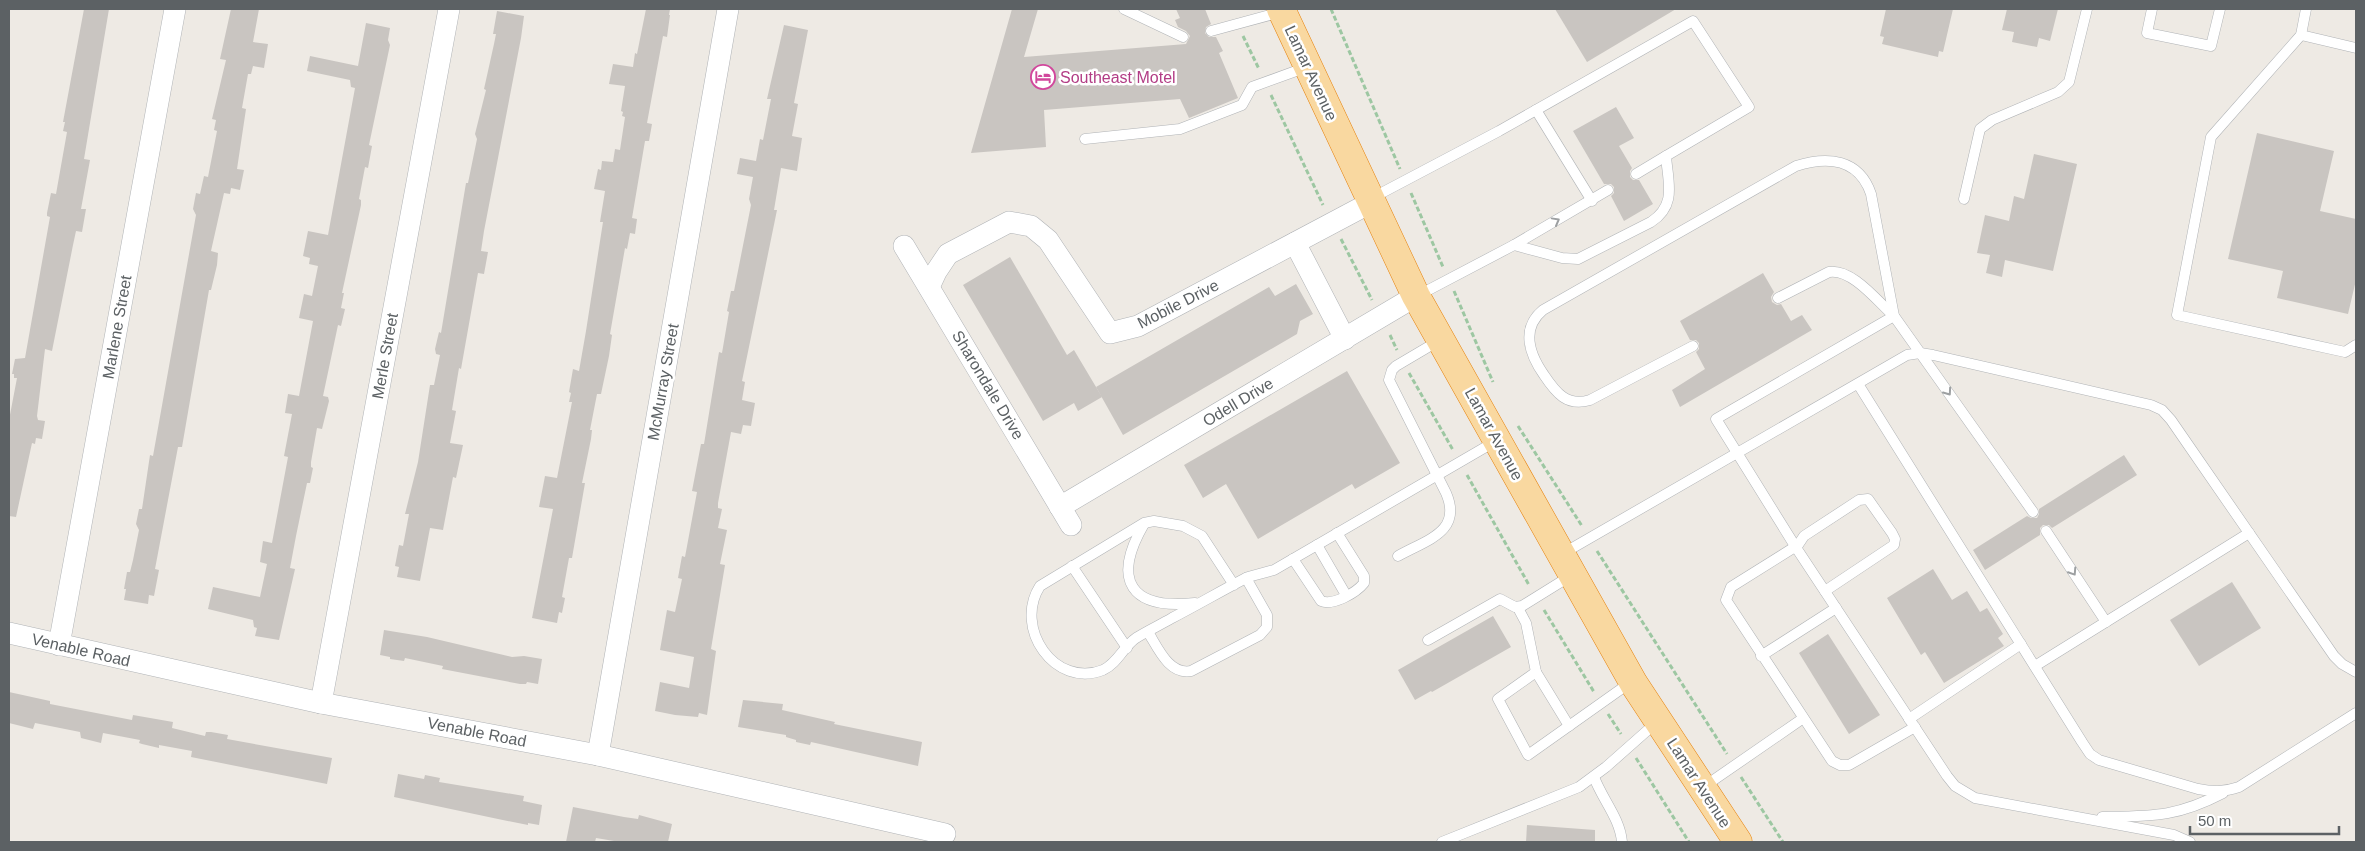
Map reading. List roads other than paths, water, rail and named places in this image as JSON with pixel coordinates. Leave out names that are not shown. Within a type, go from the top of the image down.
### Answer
[{"type":"highway","name":"Lamar Avenue","points":[[1282,10],[1370,201],[1416,296],[1440,340],[1507,432],[1567,565],[1633,682],[1738,842]]},
{"type":"street","name":"Marlene Street","points":[[58,645],[175,9]]},
{"type":"street","name":"Merle Street","points":[[321,703],[449,9]]},
{"type":"street","name":"McMurray Street","points":[[598,755],[728,9]]},
{"type":"street","name":"Mobile Drive","points":[[929,287],[948,254],[1009,222],[1031,226],[1048,240],[1110,333],[1138,326],[1370,201]]},
{"type":"street","points":[[1294,243],[1344,339]]},
{"type":"street","name":"Sharondale Drive","points":[[904,246],[1066,516]]},
{"type":"street","name":"Odell Drive","points":[[1066,516],[1344,339],[1416,296]]},
{"type":"street","name":"Venable Road","points":[[9,633],[321,703],[598,755],[945,834]]},
{"type":"lane","points":[[1124,9],[1182,37]]},
{"type":"lane","points":[[1964,199],[1980,129],[1992,120],[2058,92],[2069,82],[2087,9]]},
{"type":"lane","points":[[2152,9],[2147,33],[2211,46],[2220,9]]},
{"type":"lane","points":[[2306,9],[2301,35],[2211,137],[2176,315],[2345,352],[2356,345]]},
{"type":"lane","points":[[1211,31],[1282,10]]},
{"type":"lane","points":[[1370,201],[1693,21],[1750,107],[1636,174]]},
{"type":"lane","points":[[2301,35],[2356,48]]},
{"type":"lane","points":[[1085,138],[1180,128],[1242,105],[1249,90],[1308,67]]},
{"type":"lane","points":[[1536,110],[1592,201]]},
{"type":"lane","points":[[1514,245],[1562,258],[1578,259],[1651,222],[1661,215],[1668,204],[1666,156]]},
{"type":"lane","points":[[1693,346],[1590,400],[1580,402],[1566,400],[1557,394],[1533,357],[1529,338],[1533,322],[1543,310],[1796,166],[1810,162],[1835,162],[1848,166],[1860,173],[1867,183],[1894,316]]},
{"type":"lane","points":[[1416,296],[1514,245],[1608,190]]},
{"type":"lane","points":[[1778,298],[1829,272],[1838,272],[1853,278],[1894,316],[2033,512]]},
{"type":"lane","points":[[1894,316],[1716,419],[1795,546],[1947,776],[1964,794],[1987,801],[2174,835],[2190,842]]},
{"type":"lane","points":[[1398,556],[1435,535],[1448,524],[1452,511],[1450,501],[1390,386],[1389,380],[1392,370],[1440,340]]},
{"type":"lane","points":[[1518,608],[1536,597],[1590,538],[1907,355],[1920,353],[2157,407],[2171,420],[2334,656],[2342,664],[2356,672]]},
{"type":"lane","points":[[1858,384],[2090,754],[2099,760],[2198,789],[2212,792],[2226,791]]},
{"type":"lane","points":[[1234,585],[1208,544],[1198,533],[1171,523],[1144,523],[1040,586],[1034,596],[1030,615],[1031,625],[1042,646],[1055,663],[1064,669],[1078,673],[1092,673],[1108,667],[1135,639],[1234,585],[1246,578],[1266,574],[1294,559],[1460,463],[1507,432]]},
{"type":"lane","points":[[1825,591],[1894,545],[1893,536],[1872,503],[1866,498],[1861,499],[1804,536],[1795,546],[1731,587],[1727,593],[1728,604],[1802,720],[1828,758],[1840,765],[1853,763],[2021,644]]},
{"type":"lane","points":[[1144,523],[1134,544],[1128,565],[1128,575],[1134,589],[1143,597],[1158,603],[1172,605],[1201,603]]},
{"type":"lane","points":[[2046,531],[2106,622]]},
{"type":"lane","points":[[1294,559],[1321,601],[1330,603],[1346,595],[1362,585],[1364,578],[1337,533]]},
{"type":"lane","points":[[2034,666],[2249,533]]},
{"type":"lane","points":[[1317,545],[1346,595]]},
{"type":"lane","points":[[1072,566],[1127,648]]},
{"type":"lane","points":[[1148,632],[1171,666],[1184,672],[1191,671],[1260,635],[1267,628],[1267,615],[1246,578]]},
{"type":"lane","points":[[1428,640],[1500,599],[1518,608],[1526,623],[1536,672],[1569,726]]},
{"type":"lane","points":[[1761,656],[1836,608]]},
{"type":"lane","points":[[1536,672],[1498,699],[1528,755],[1633,682]]},
{"type":"lane","points":[[2080,818],[2177,813],[2239,787],[2356,713]]},
{"type":"lane","points":[[1702,788],[1802,720]]},
{"type":"lane","points":[[1442,842],[1571,791],[1594,777],[1658,721]]},
{"type":"lane","points":[[1594,777],[1619,826],[1622,842]]},
{"type":"place","name":"Southeast Motel","points":[[1043,77]]}]
